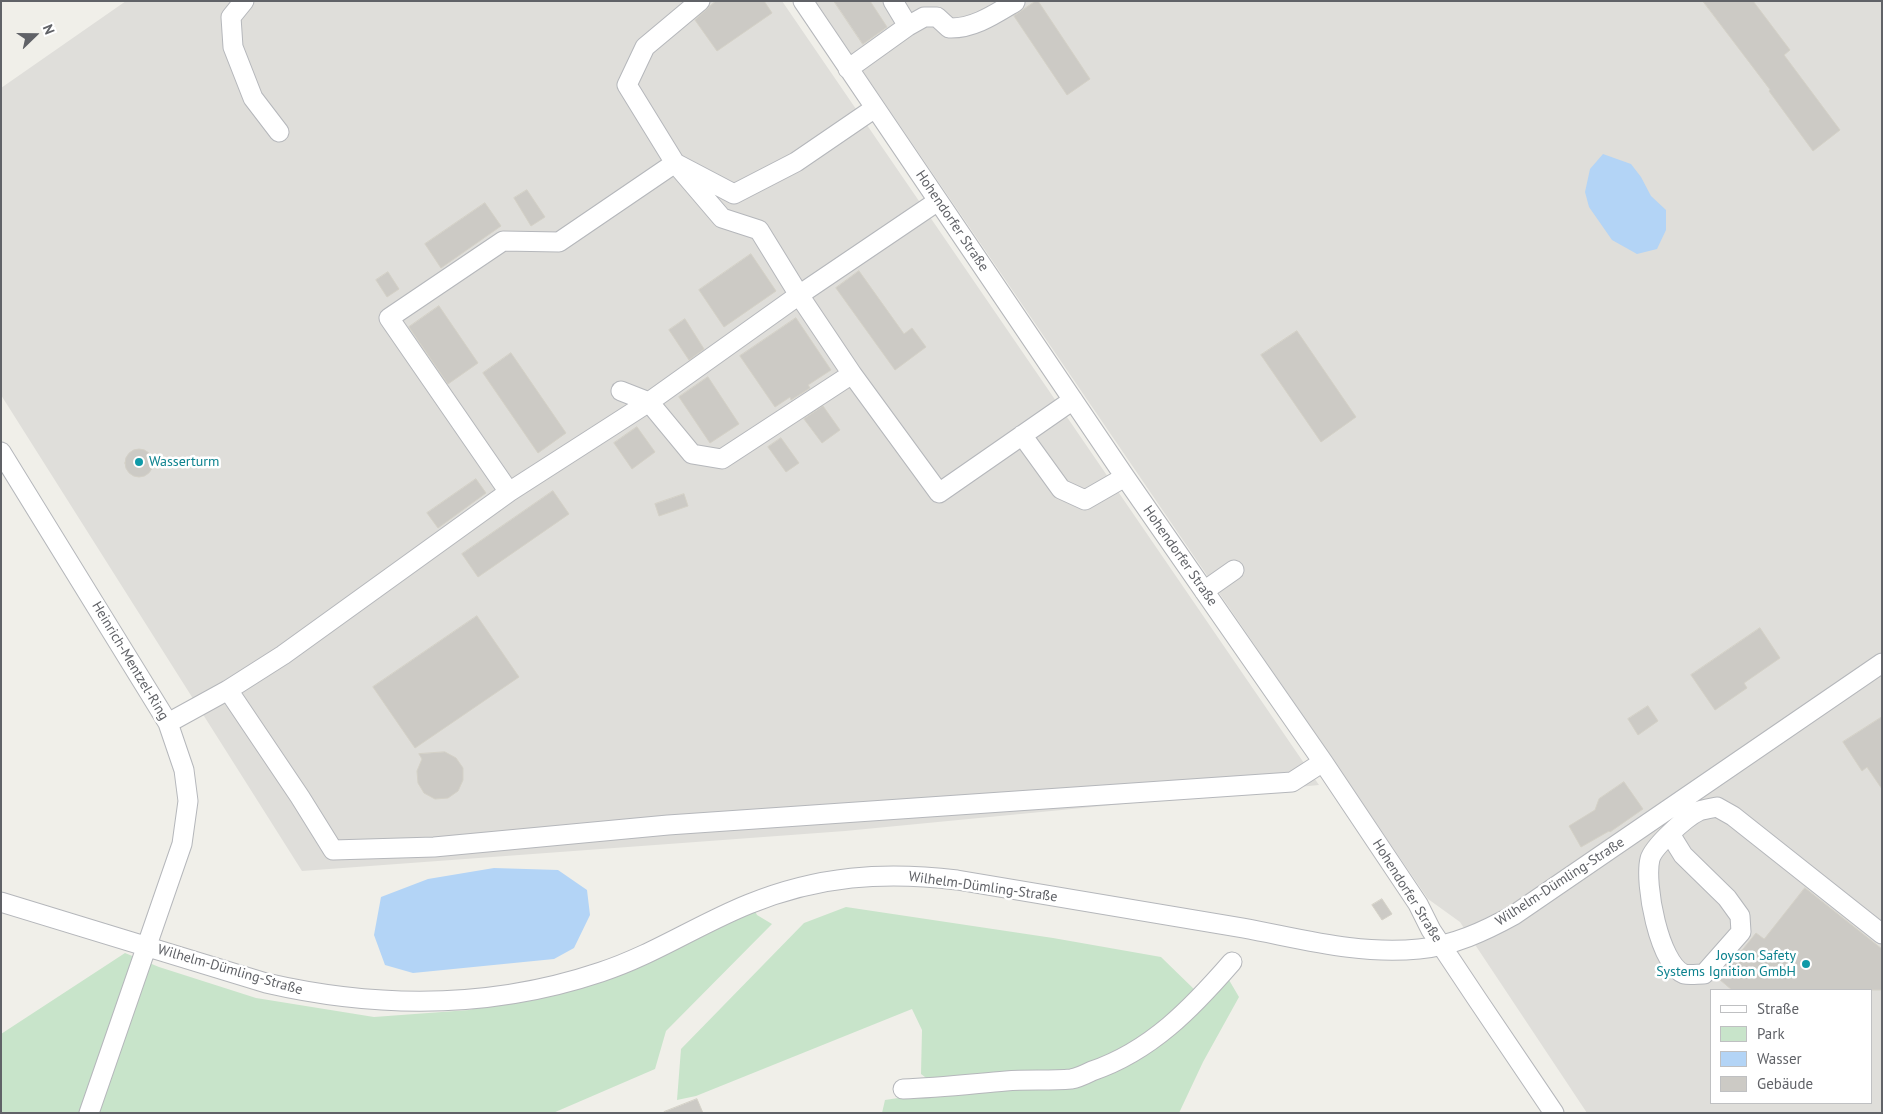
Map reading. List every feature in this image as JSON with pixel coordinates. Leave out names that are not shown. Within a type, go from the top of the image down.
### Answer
[{"type":"street","points":[[244,1],[231,17],[233,47],[253,98],[279,132]]},
{"type":"street","points":[[700,1],[645,47],[627,85],[675,163],[722,218],[759,230],[799,296],[852,374],[939,493],[1073,400]]},
{"type":"street","name":"Hohendorfer Straße","points":[[803,1],[1125,477],[1323,762],[1554,1113]]},
{"type":"street","points":[[892,1],[908,26]]},
{"type":"street","points":[[848,69],[908,26],[924,18],[937,16],[950,28],[959,28],[987,19],[1015,2]]},
{"type":"street","points":[[675,163],[734,194],[796,162],[875,108]]},
{"type":"street","points":[[509,492],[388,318],[504,241],[559,242],[675,163]]},
{"type":"street","points":[[168,723],[228,690],[283,655],[509,492],[649,402],[938,200]]},
{"type":"street","points":[[621,391],[649,402],[692,454],[722,459],[852,374]]},
{"type":"street","points":[[1022,435],[1061,488],[1085,500],[1125,477]]},
{"type":"street","name":"Heinrich-Mentzel-Ring","points":[[1,452],[168,723],[184,770],[188,801],[182,844],[89,1113]]},
{"type":"street","points":[[1204,591],[1234,570]]},
{"type":"street","name":"Wilhelm-Dümling-Straße","points":[[1,902],[266,983],[305,992],[356,999],[454,1002],[511,994],[554,985],[602,972],[642,956],[748,904],[788,890],[840,878],[891,875],[956,880],[1356,950],[1396,951],[1421,949],[1442,945],[1476,934],[1514,915],[1882,663]]},
{"type":"street","points":[[228,690],[334,850],[434,847],[668,825],[1292,782],[1323,762]]},
{"type":"street","points":[[1670,834],[1683,856],[1727,898],[1740,916],[1741,932],[1704,974],[1684,974],[1672,962],[1661,944],[1648,875],[1650,858],[1660,842],[1670,834],[1699,811],[1717,807],[1733,816],[1882,934]]},
{"type":"street","points":[[903,1089],[925,1089],[1008,1080],[1072,1078],[1103,1068],[1127,1058],[1167,1029],[1211,986],[1232,962]]},
{"type":"shaded area","points":[[126,1],[782,1],[1319,785],[845,831],[302,871],[1,395],[1,88]]},
{"type":"shaded area","points":[[815,1],[1882,1],[1882,1113],[1587,1113],[1460,922],[1428,899]]},
{"type":"green space","points":[[752,905],[757,915],[772,924],[666,1031],[655,1069],[553,1113],[1,1113],[1,1034],[125,953],[159,967],[256,998],[374,1017],[469,1010],[610,975]]},
{"type":"green space","points":[[846,907],[1053,938],[1161,957],[1199,994],[1164,1029],[1073,1075],[933,1083],[921,1074],[922,1030],[912,1009],[696,1096],[677,1100],[681,1049],[804,923]]},
{"type":"green space","points":[[1229,980],[1239,997],[1203,1062],[1179,1113],[882,1113],[885,1100],[979,1086],[1067,1088],[1128,1065]]},
{"type":"water","points":[[1603,154],[1631,164],[1641,177],[1651,196],[1666,210],[1666,230],[1657,249],[1637,254],[1612,240],[1589,207],[1585,192],[1590,169]]},
{"type":"water","points":[[494,868],[558,870],[587,890],[590,915],[574,948],[554,959],[413,973],[385,965],[374,935],[381,897],[428,879]]},
{"type":"building","points":[[716,1],[764,1],[772,13],[717,51],[695,20]]},
{"type":"building","points":[[834,1],[870,1],[887,27],[863,44]]},
{"type":"building","points":[[1038,1],[1090,79],[1067,95],[1014,16]]},
{"type":"building","points":[[1703,1],[1753,1],[1790,50],[1784,55],[1840,130],[1813,151]]},
{"type":"building","points":[[527,190],[545,217],[531,226],[514,198]]},
{"type":"building","points":[[485,203],[501,226],[441,268],[425,244]]},
{"type":"building","points":[[751,254],[776,291],[724,327],[699,290]]},
{"type":"building","points":[[859,271],[904,334],[912,328],[926,347],[895,370],[836,288]]},
{"type":"building","points":[[388,272],[399,289],[387,297],[376,280]]},
{"type":"building","points":[[439,306],[478,363],[448,384],[409,327]]},
{"type":"building","points":[[796,318],[831,370],[808,385],[810,388],[791,400],[790,397],[775,407],[740,356]]},
{"type":"building","points":[[685,319],[704,349],[689,360],[669,330]]},
{"type":"building","points":[[1297,331],[1356,417],[1321,442],[1261,355]]},
{"type":"building","points":[[511,353],[566,433],[538,453],[483,373]]},
{"type":"building","points":[[708,377],[739,424],[710,443],[679,397]]},
{"type":"building","points":[[823,406],[840,430],[822,443],[804,419]]},
{"type":"building","points":[[637,427],[655,452],[632,469],[614,443]]},
{"type":"building","points":[[781,438],[799,463],[786,472],[768,447]]},
{"type":"building","name":"Wasserturm","points":[[139,449],[149,453],[153,463],[149,473],[139,477],[129,473],[125,463],[129,453]]},
{"type":"building","points":[[476,479],[486,493],[438,528],[427,513]]},
{"type":"building","points":[[553,491],[569,514],[478,577],[462,554]]},
{"type":"building","points":[[684,494],[688,506],[659,516],[655,504]]},
{"type":"building","points":[[477,616],[519,677],[415,748],[373,687]]},
{"type":"building","points":[[1760,628],[1780,658],[1744,683],[1747,688],[1715,710],[1691,675]]},
{"type":"building","points":[[1648,706],[1658,721],[1638,735],[1628,719]]},
{"type":"building","points":[[1882,717],[1882,789],[1867,767],[1862,771],[1843,742]]},
{"type":"building","points":[[445,752],[456,758],[463,768],[463,780],[458,791],[448,798],[435,799],[424,793],[418,783],[417,771],[422,759],[419,754]]},
{"type":"building","points":[[1624,782],[1643,809],[1610,832],[1581,847],[1569,826],[1595,810],[1599,799]]},
{"type":"building","name":"Joyson Safety Systems Ignition GmbH","points":[[1805,888],[1882,949],[1882,990],[1731,989],[1719,979],[1756,933],[1764,939]]},
{"type":"building","points":[[1382,899],[1392,914],[1382,920],[1372,905]]},
{"type":"building","points":[[697,1099],[703,1113],[664,1113],[664,1112]]},
{"type":"place","name":"Wasserturm","points":[[139,462]]},
{"type":"place","name":"Joyson Safety Systems Ignition GmbH","points":[[1806,964]]}]
